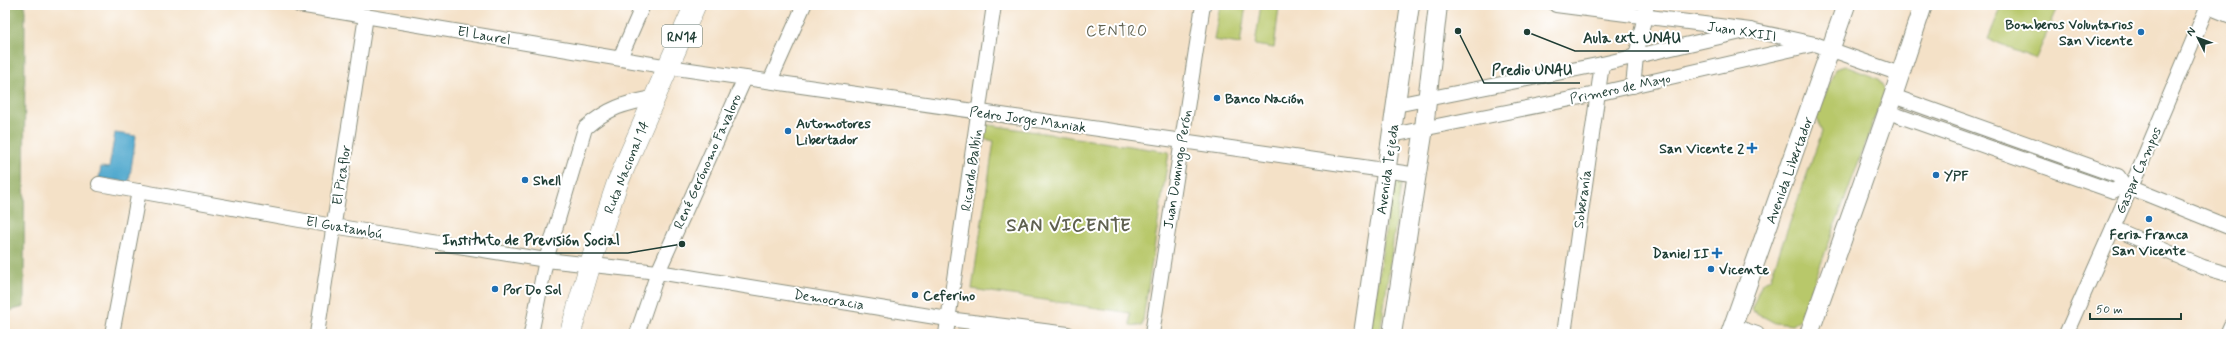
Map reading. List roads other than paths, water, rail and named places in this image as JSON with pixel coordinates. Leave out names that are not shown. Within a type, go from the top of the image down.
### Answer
[{"type":"highway","name":"Ruta Nacional 14","points":[[570,334],[590,265],[617,184],[695,5]]},
{"type":"main road","name":"Avenida Tejeda","points":[[1363,334],[1410,5]]},
{"type":"main road","points":[[1392,334],[1418,175],[1438,5]]},
{"type":"main road","name":"Avenida Libertador","points":[[1732,330],[1832,50],[1846,5]]},
{"type":"main road","points":[[1809,334],[1891,104],[1923,5]]},
{"type":"main road","points":[[2208,5],[2231,14]]},
{"type":"street","name":"El Laurel","points":[[299,5],[669,67]]},
{"type":"street","points":[[620,58],[643,5]]},
{"type":"street","points":[[770,81],[804,5]]},
{"type":"street","name":"Ricardo Balbín","points":[[946,334],[994,5]]},
{"type":"street","name":"Juan Domingo Perón","points":[[1152,334],[1203,5]]},
{"type":"street","name":"Juan XXIII","points":[[1556,5],[1646,11],[1750,30],[1814,44],[1900,74]]},
{"type":"street","name":"Gaspar Campos","points":[[2066,334],[2112,228],[2127,186],[2208,5]]},
{"type":"street","points":[[1633,86],[1636,57],[1646,11]]},
{"type":"street","name":"El Picaflor","points":[[317,334],[366,16]]},
{"type":"street","name":"Primero de Mayo","points":[[1396,105],[1428,100],[1636,57],[1750,30]]},
{"type":"street","name":"Primero de Mayo","points":[[1392,135],[1596,94],[1814,44]]},
{"type":"street","name":"Soberanía","points":[[1564,334],[1596,94],[1602,64]]},
{"type":"street","name":"Pedro Jorge Maniak","points":[[669,67],[1418,175]]},
{"type":"street","name":"René Gerónomo Favaloro","points":[[637,334],[658,272],[745,78]]},
{"type":"street","points":[[531,334],[546,260],[585,128],[601,114],[625,103],[654,98]]},
{"type":"street","points":[[1891,104],[2113,192],[2127,186]]},
{"type":"street","points":[[1891,104],[1918,105],[2118,176],[2127,186],[2231,228]]},
{"type":"street","name":"El Guatambú","points":[[99,184],[333,226],[546,260],[590,265]]},
{"type":"street","points":[[112,334],[139,191]]},
{"type":"street","points":[[2112,228],[2203,267],[2231,275]]},
{"type":"street","name":"Democracia","points":[[590,265],[658,272],[948,319],[1068,334]]},
{"type":"street","points":[[2227,334],[2231,325]]},
{"type":"street","points":[[1732,330],[1757,334]]},
{"type":"water","points":[[115,133],[136,136],[129,182],[99,178],[101,167],[109,168]]},
{"type":"place","name":"Predio UNAU","points":[[1458,31]]},
{"type":"place","name":"Aula ext. UNAU","points":[[1527,32]]},
{"type":"place","name":"Bomberos Voluntarios San Vicente","points":[[2141,32]]},
{"type":"place","name":"Banco Nación","points":[[1217,98]]},
{"type":"place","name":"Automotores Libertador","points":[[788,131]]},
{"type":"place","name":"San Vicente 2","points":[[1752,148]]},
{"type":"place","name":"YPF","points":[[1936,175]]},
{"type":"place","name":"Shell","points":[[525,180]]},
{"type":"place","name":"Feria Franca San Vicente","points":[[2149,219]]},
{"type":"place","name":"Instituto de Previsión Social","points":[[682,244]]},
{"type":"place","name":"Daniel II","points":[[1717,253]]},
{"type":"place","name":"Vicente","points":[[1711,269]]},
{"type":"place","name":"Por Do Sol","points":[[495,289]]},
{"type":"place","name":"Ceferino","points":[[915,295]]},
{"type":"district","name":"CENTRO","points":[[1117,31]]},
{"type":"district","name":"SAN VICENTE","points":[[1069,225]]}]
